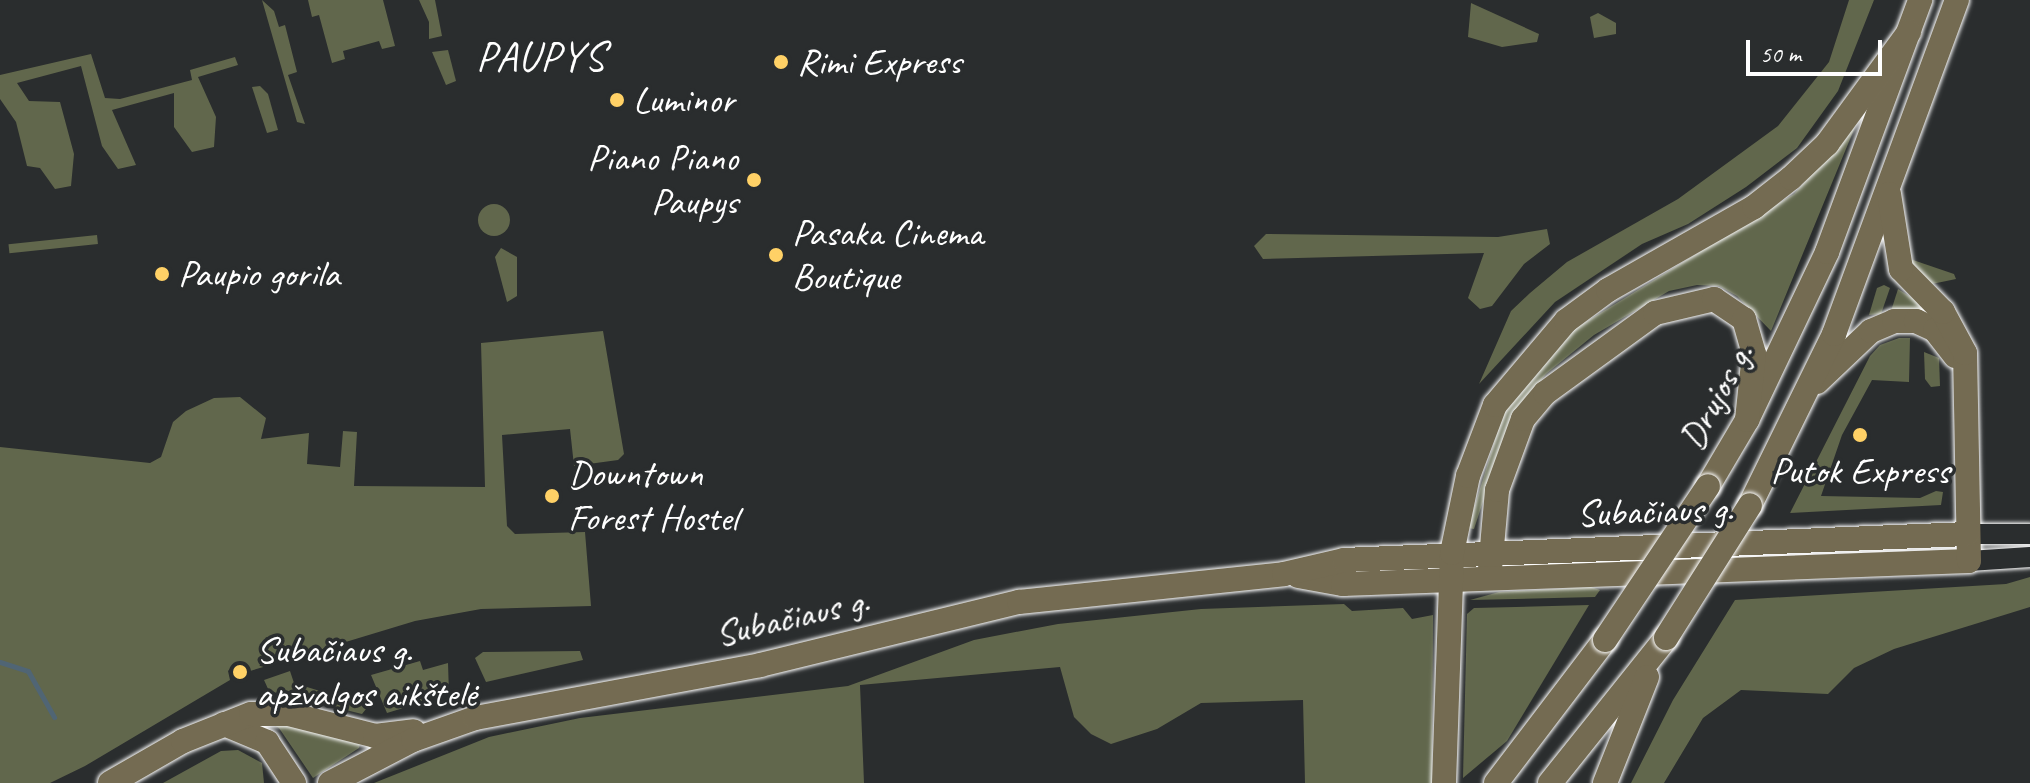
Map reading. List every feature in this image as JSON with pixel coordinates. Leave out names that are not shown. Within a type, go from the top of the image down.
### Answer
[{"type":"main road","name":"Drujos g.","points":[[1498,781],[1605,640],[1708,486],[1747,420],[1827,252],[1920,0]]},
{"type":"main road","name":"Drujos g.","points":[[1550,783],[1661,647],[1750,505],[1807,392],[1889,194],[1957,0]]},
{"type":"main road","points":[[1444,783],[1452,553],[1479,444],[1495,405],[1520,371],[1566,321],[1608,290],[1754,207],[1791,178],[1827,144],[1909,32]]},
{"type":"main road","points":[[1889,194],[1901,269],[1960,336],[1969,561]]},
{"type":"main road","points":[[1490,579],[1497,490],[1523,419],[1545,393],[1655,313],[1714,299],[1744,319],[1754,354],[1747,420]]},
{"type":"main road","points":[[1807,392],[1871,331],[1906,320],[1925,325],[1946,339],[1955,353],[1964,392]]},
{"type":"main road","name":"Subačiaus g.","points":[[330,783],[440,728],[560,698],[760,665],[1019,602],[1284,574],[1344,560],[1452,553],[1967,534]]},
{"type":"main road","name":"Subačiaus g.","points":[[1284,574],[1343,584],[1969,561]]},
{"type":"main road","points":[[1605,783],[1661,647]]},
{"type":"main road","points":[[110,783],[183,741],[224,724],[272,712],[375,736],[440,728]]},
{"type":"main road","points":[[224,724],[267,742],[294,783]]},
{"type":"street","name":"Subačiaus g.","points":[[1967,534],[2030,534]]},
{"type":"street","name":"Subačiaus g.","points":[[1969,561],[2030,557]]},
{"type":"green space","points":[[262,0],[274,11],[279,27],[285,25],[297,72],[288,75],[305,124],[297,122]]},
{"type":"green space","points":[[308,0],[383,0],[395,46],[382,49],[379,41],[343,51],[345,59],[332,63],[319,15],[312,17]]},
{"type":"green space","points":[[419,0],[435,0],[442,36],[429,39],[429,22]]},
{"type":"green space","points":[[1849,0],[1874,0],[1838,91],[1797,148],[1746,187],[1688,224],[1642,244],[1555,302],[1479,384],[1511,311],[1530,293],[1567,262],[1678,199],[1778,126],[1829,62]]},
{"type":"green space","points":[[1471,3],[1539,34],[1537,42],[1502,47],[1468,37]]},
{"type":"green space","points":[[1598,13],[1616,23],[1616,34],[1594,38],[1590,17]]},
{"type":"green space","points":[[448,50],[456,81],[446,85],[432,52]]},
{"type":"green space","points":[[91,54],[105,98],[120,99],[192,80],[190,70],[235,57],[238,65],[198,77],[216,117],[214,147],[192,152],[174,127],[174,93],[112,110],[136,165],[118,169],[102,146],[81,66],[17,83],[29,101],[60,102],[74,154],[71,186],[55,189],[40,168],[27,166],[16,122],[0,99],[0,75]]},
{"type":"green space","points":[[260,86],[268,94],[278,130],[267,133],[252,87]]},
{"type":"green space","points":[[1855,127],[1771,331],[1737,296],[1719,286],[1697,285],[1669,291],[1594,335],[1546,374],[1511,417],[1474,529],[1468,528],[1503,414],[1576,328],[1794,194]]},
{"type":"green space","points":[[494,204],[505,209],[510,220],[505,231],[494,236],[483,231],[478,220],[483,209]]},
{"type":"green space","points":[[1547,229],[1550,244],[1524,264],[1492,306],[1480,309],[1468,298],[1484,253],[1263,259],[1254,246],[1266,234],[1498,237]]},
{"type":"green space","points":[[97,235],[98,244],[9,253],[8,244]]},
{"type":"green space","points":[[501,248],[517,257],[517,296],[507,302],[495,257]]},
{"type":"green space","points":[[1910,259],[1954,274],[1956,279],[1927,285]]},
{"type":"green space","points":[[1884,285],[1890,288],[1881,314],[1869,315],[1877,288]]},
{"type":"green space","points":[[1898,289],[1928,308],[1927,312],[1891,311]]},
{"type":"green space","points":[[603,331],[624,454],[618,460],[574,466],[570,429],[502,435],[507,526],[515,534],[585,532],[591,606],[481,609],[415,621],[250,671],[235,663],[228,671],[230,680],[85,766],[50,783],[0,783],[0,447],[150,463],[161,457],[173,422],[186,411],[214,398],[240,397],[266,418],[261,439],[309,433],[307,464],[340,467],[343,431],[357,432],[354,486],[485,487],[481,343]]},
{"type":"green space","points":[[1899,338],[1910,338],[1909,382],[1872,380],[1842,435],[1821,496],[1920,498],[1936,491],[1943,492],[1941,505],[1790,513],[1870,356],[1880,345]]},
{"type":"green space","points":[[1924,352],[1939,358],[1940,386],[1931,387],[1925,379]]},
{"type":"green space","points":[[2030,577],[2030,607],[1894,649],[1854,668],[1828,694],[1741,690],[1703,718],[1664,783],[1631,783],[1673,700],[1735,600],[2006,584]]},
{"type":"green space","points":[[1591,587],[1600,590],[1595,597],[1470,600],[1499,592]]},
{"type":"green space","points":[[1344,604],[1352,611],[1403,608],[1412,619],[1433,615],[1432,783],[1305,783],[1303,700],[1201,703],[1157,729],[1111,744],[1091,734],[1074,717],[1060,667],[860,685],[864,783],[374,783],[489,737],[580,718],[848,686],[974,640],[1058,624],[1201,609]]},
{"type":"green space","points":[[1589,605],[1507,741],[1463,778],[1467,614],[1474,608]]},
{"type":"green space","points":[[580,651],[583,660],[486,682],[475,658],[483,652]]},
{"type":"green space","points":[[420,661],[423,670],[448,663],[449,694],[387,713],[371,675]]},
{"type":"green space","points":[[290,671],[294,683],[349,700],[361,696],[366,709],[362,714],[269,691],[264,680]]},
{"type":"green space","points":[[277,720],[360,744],[359,748],[313,778],[279,728],[269,722]]},
{"type":"green space","points":[[238,750],[262,763],[264,783],[163,783],[221,751]]},
{"type":"waterway","points":[[0,662],[28,671],[54,717]]},
{"type":"place","name":"Rimi Express","points":[[781,62]]},
{"type":"place","name":"Luminor","points":[[617,100]]},
{"type":"place","name":"Piano Piano Paupys","points":[[754,180]]},
{"type":"place","name":"Pasaka Cinema Boutique","points":[[776,255]]},
{"type":"place","name":"Paupio gorila","points":[[162,274]]},
{"type":"place","name":"Putok Express","points":[[1860,435]]},
{"type":"place","name":"Downtown Forest Hostel","points":[[552,496]]},
{"type":"place","name":"Subačiaus g. apžvalgos aikštelė","points":[[240,672]]},
{"type":"district","name":"PAUPYS","points":[[541,57]]}]
